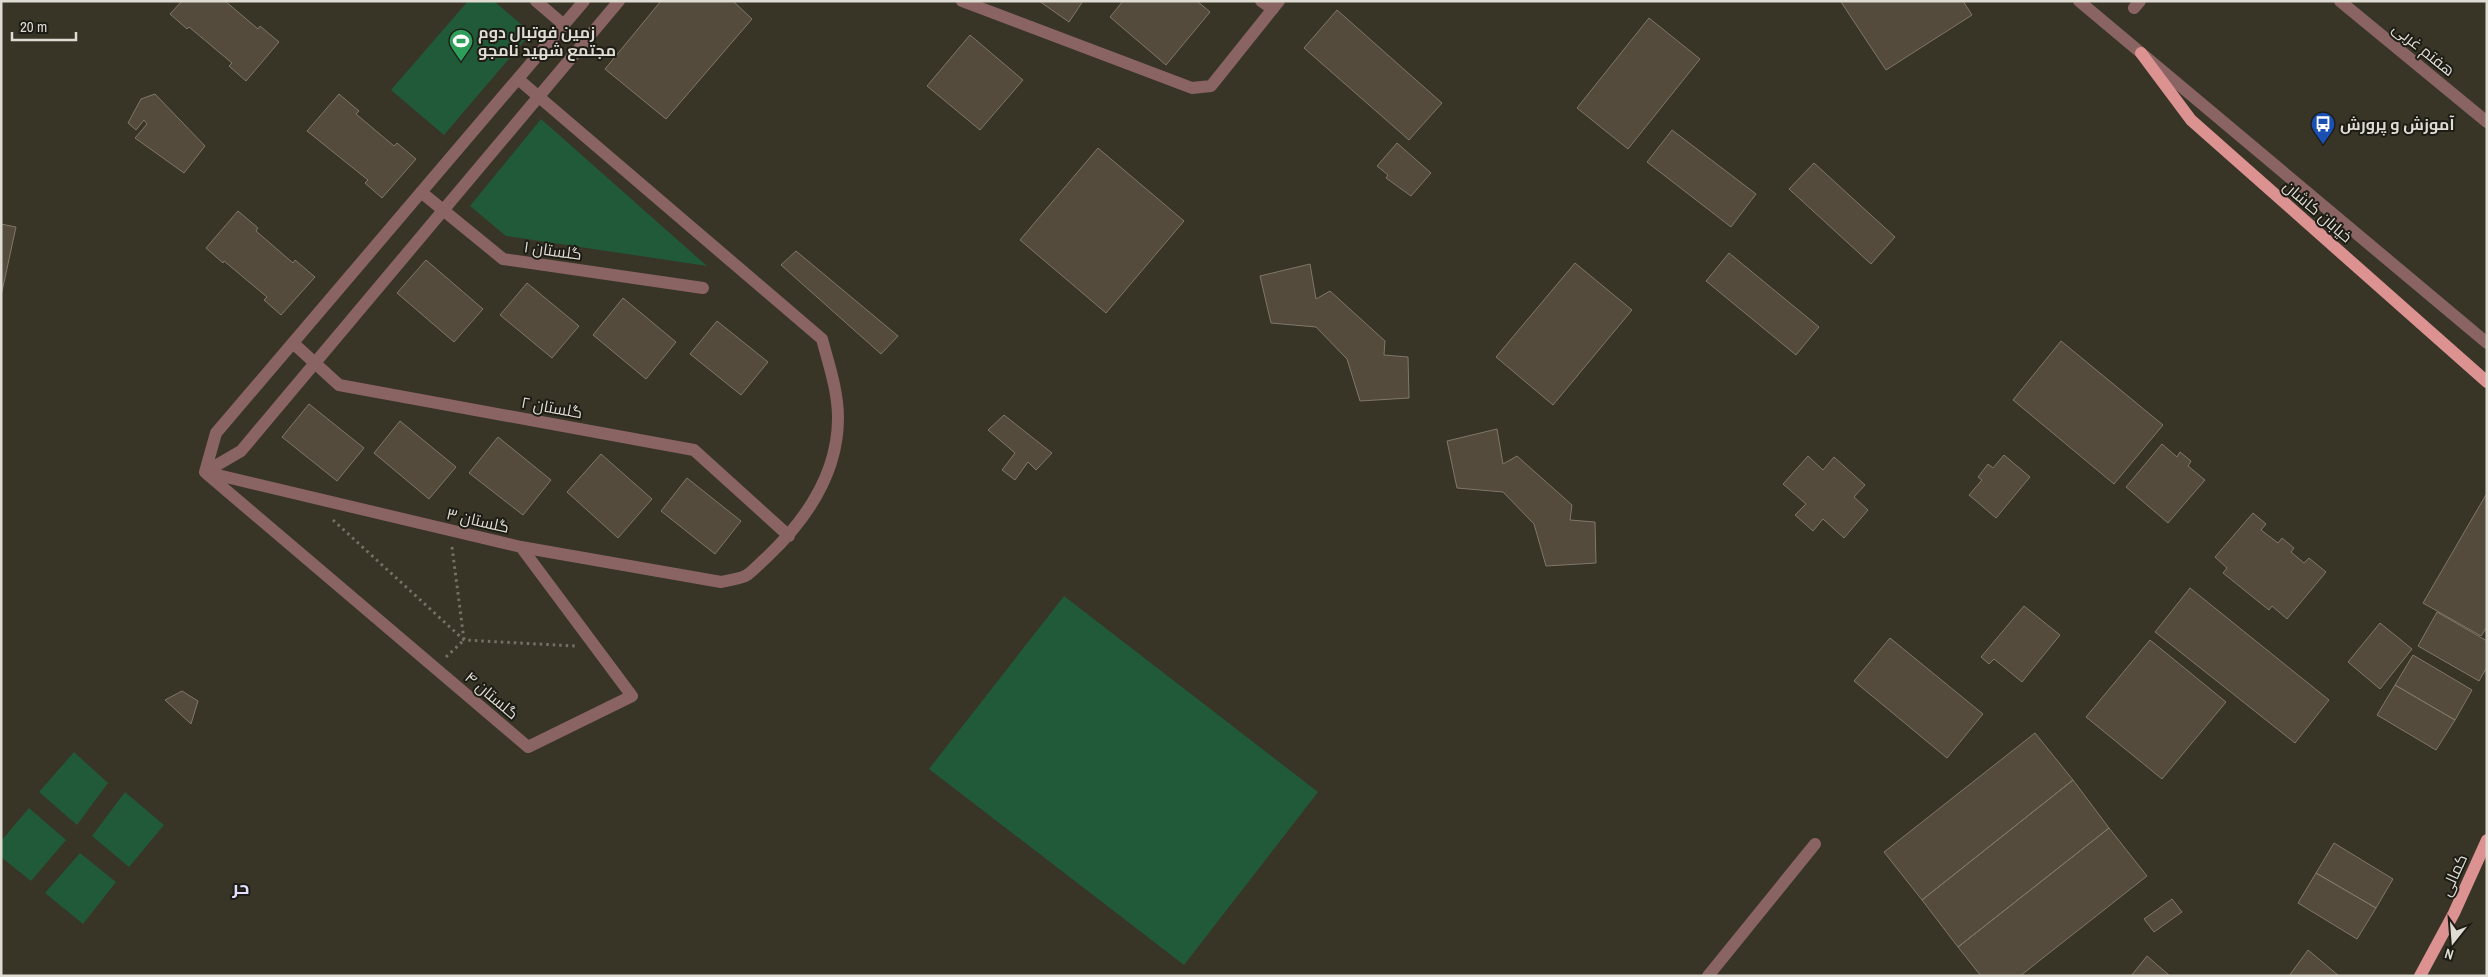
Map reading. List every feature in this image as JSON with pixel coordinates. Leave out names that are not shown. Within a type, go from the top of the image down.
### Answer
[{"type":"main road","name":"خیابان کاشان","points":[[2141,53],[2191,120],[2487,382]]},
{"type":"main road","name":"کمالی","points":[[2420,976],[2454,914],[2487,840]]},
{"type":"street","points":[[536,1],[564,25]]},
{"type":"street","points":[[205,472],[216,433],[584,1]]},
{"type":"street","points":[[205,472],[241,451],[619,1]]},
{"type":"street","points":[[962,1],[1192,88],[1211,86],[1223,68],[1276,5],[1261,1]]},
{"type":"street","name":"خیابان کاشان","points":[[2079,1],[2487,343]]},
{"type":"street","name":"هفتم غربی","points":[[2340,1],[2487,122]]},
{"type":"street","points":[[518,79],[822,339],[835,383],[838,418],[834,451],[824,483],[809,510],[789,536]]},
{"type":"street","name":"گلستان ۱","points":[[421,192],[503,259],[703,288]]},
{"type":"street","name":"گلستان ۲","points":[[292,343],[340,385],[694,450],[789,536]]},
{"type":"street","name":"گلستان ۳","points":[[205,472],[521,547],[721,582],[746,576],[789,536]]},
{"type":"street","name":"گلستان ۴","points":[[205,472],[528,747],[632,696],[521,547]]},
{"type":"street","points":[[1708,976],[1815,844]]},
{"type":"path","points":[[329,516],[464,640],[595,647]]},
{"type":"path","points":[[450,530],[464,640]]},
{"type":"path","points":[[435,668],[464,640]]},
{"type":"green space","name":"زمین فوتبال دوم مجتمع شهید نامجو","points":[[468,1],[494,1],[531,33],[444,135],[391,90]]},
{"type":"green space","points":[[541,119],[707,266],[506,236],[470,206]]},
{"type":"green space","points":[[1064,596],[1318,792],[1184,965],[929,769]]},
{"type":"green space","points":[[74,752],[108,783],[77,825],[39,792]]},
{"type":"green space","points":[[125,792],[164,825],[129,867],[92,836]]},
{"type":"green space","points":[[29,808],[66,840],[31,881],[1,857],[1,841]]},
{"type":"green space","points":[[80,853],[116,882],[83,924],[45,893]]},
{"type":"building","points":[[182,1],[225,1],[258,29],[260,26],[279,42],[246,81],[229,66],[232,63],[189,27],[187,29],[170,14]]},
{"type":"building","points":[[661,1],[733,1],[752,19],[666,119],[605,69]]},
{"type":"building","points":[[1039,1],[1083,1],[1069,22]]},
{"type":"building","points":[[1123,1],[1197,1],[1210,12],[1166,65],[1110,17]]},
{"type":"building","points":[[1963,1],[1972,15],[1886,70],[1841,2]]},
{"type":"building","points":[[1337,10],[1442,103],[1409,140],[1304,48]]},
{"type":"building","points":[[1649,18],[1700,59],[1628,149],[1577,108]]},
{"type":"building","points":[[970,35],[1023,80],[980,130],[927,86]]},
{"type":"building","points":[[155,94],[205,146],[184,173],[135,138],[147,124],[144,120],[136,130],[128,123],[141,99]]},
{"type":"building","points":[[339,94],[359,111],[356,114],[394,146],[397,143],[416,159],[382,198],[365,183],[368,180],[307,131]]},
{"type":"building","points":[[1672,130],[1756,194],[1731,227],[1647,162]]},
{"type":"building","points":[[1397,143],[1431,173],[1411,196],[1386,178],[1388,175],[1377,166]]},
{"type":"building","points":[[1098,148],[1184,221],[1106,313],[1020,240]]},
{"type":"building","points":[[1814,163],[1895,237],[1871,264],[1789,189]]},
{"type":"building","points":[[238,211],[258,228],[256,231],[293,263],[295,260],[315,277],[281,315],[264,300],[267,297],[206,248]]},
{"type":"building","points":[[1,224],[16,227],[1,296]]},
{"type":"building","points":[[796,251],[898,336],[881,354],[781,265]]},
{"type":"building","points":[[1729,253],[1819,327],[1796,355],[1706,281]]},
{"type":"building","points":[[426,260],[483,309],[454,342],[397,293]]},
{"type":"building","points":[[1575,263],[1632,310],[1553,405],[1496,357]]},
{"type":"building","points":[[1310,264],[1316,299],[1330,291],[1385,341],[1384,355],[1408,357],[1409,398],[1360,401],[1347,359],[1316,327],[1271,323],[1260,276]]},
{"type":"building","points":[[527,283],[579,326],[552,358],[500,315]]},
{"type":"building","points":[[623,298],[676,342],[646,379],[593,335]]},
{"type":"building","points":[[717,321],[768,362],[741,395],[690,354]]},
{"type":"building","points":[[2061,341],[2163,425],[2114,484],[2013,400]]},
{"type":"building","points":[[309,404],[364,448],[337,481],[282,437]]},
{"type":"building","points":[[1004,415],[1052,453],[1036,470],[1028,462],[1015,480],[1002,470],[1015,453],[988,430]]},
{"type":"building","points":[[400,421],[456,467],[429,499],[374,453]]},
{"type":"building","points":[[1497,429],[1503,464],[1517,456],[1572,505],[1570,520],[1595,522],[1596,563],[1546,566],[1534,524],[1503,492],[1457,488],[1447,441]]},
{"type":"building","points":[[498,437],[551,480],[523,515],[469,473]]},
{"type":"building","points":[[2162,444],[2177,457],[2180,452],[2191,461],[2188,466],[2205,480],[2168,523],[2126,487]]},
{"type":"building","points":[[601,454],[652,499],[618,538],[567,492]]},
{"type":"building","points":[[2004,455],[2030,477],[1996,518],[1969,495],[1982,480],[1978,477],[1988,464],[1993,468]]},
{"type":"building","points":[[1808,456],[1823,470],[1834,457],[1865,485],[1854,497],[1868,510],[1844,538],[1823,519],[1813,531],[1795,515],[1806,504],[1783,484]]},
{"type":"building","points":[[687,478],[741,521],[715,554],[661,511]]},
{"type":"building","points":[[2487,493],[2487,627],[2481,636],[2423,603]]},
{"type":"building","points":[[2253,513],[2266,524],[2261,530],[2278,543],[2282,538],[2294,548],[2291,552],[2304,563],[2309,558],[2326,572],[2287,619],[2272,606],[2269,610],[2223,573],[2227,568],[2215,557]]},
{"type":"building","points":[[2190,588],[2329,700],[2295,743],[2155,632]]},
{"type":"building","points":[[2024,606],[2060,635],[2022,682],[1994,659],[1989,664],[1981,657]]},
{"type":"building","points":[[2437,612],[2487,641],[2487,667],[2479,681],[2418,646]]},
{"type":"building","points":[[2380,623],[2412,649],[2380,689],[2348,662]]},
{"type":"building","points":[[1890,638],[1983,714],[1947,758],[1854,681]]},
{"type":"building","points":[[2150,640],[2226,702],[2162,779],[2086,717]]},
{"type":"building","points":[[2413,655],[2472,690],[2455,720],[2395,685]]},
{"type":"building","points":[[2395,685],[2455,720],[2436,750],[2377,715]]},
{"type":"building","points":[[182,691],[198,701],[191,724],[165,700]]},
{"type":"building","points":[[2035,733],[2073,780],[1922,900],[1884,852]]},
{"type":"building","points":[[2073,780],[2109,828],[1958,947],[1922,900]]},
{"type":"building","points":[[2109,828],[2147,876],[2020,976],[1981,976],[1958,947]]},
{"type":"building","points":[[2334,843],[2393,879],[2376,908],[2316,873]]},
{"type":"building","points":[[2316,873],[2376,908],[2357,939],[2298,903]]},
{"type":"building","points":[[2172,899],[2182,912],[2154,932],[2144,919]]},
{"type":"building","points":[[2308,950],[2339,976],[2289,976]]},
{"type":"building","points":[[2147,956],[2170,976],[2131,976]]},
{"type":"place","name":"زمین فوتبال دوم مجتمع شهید نامجو","points":[[461,62]]},
{"type":"place","name":"آموزش و پرورش","points":[[2323,145]]},
{"type":"district","name":"حر","points":[[241,887]]}]
